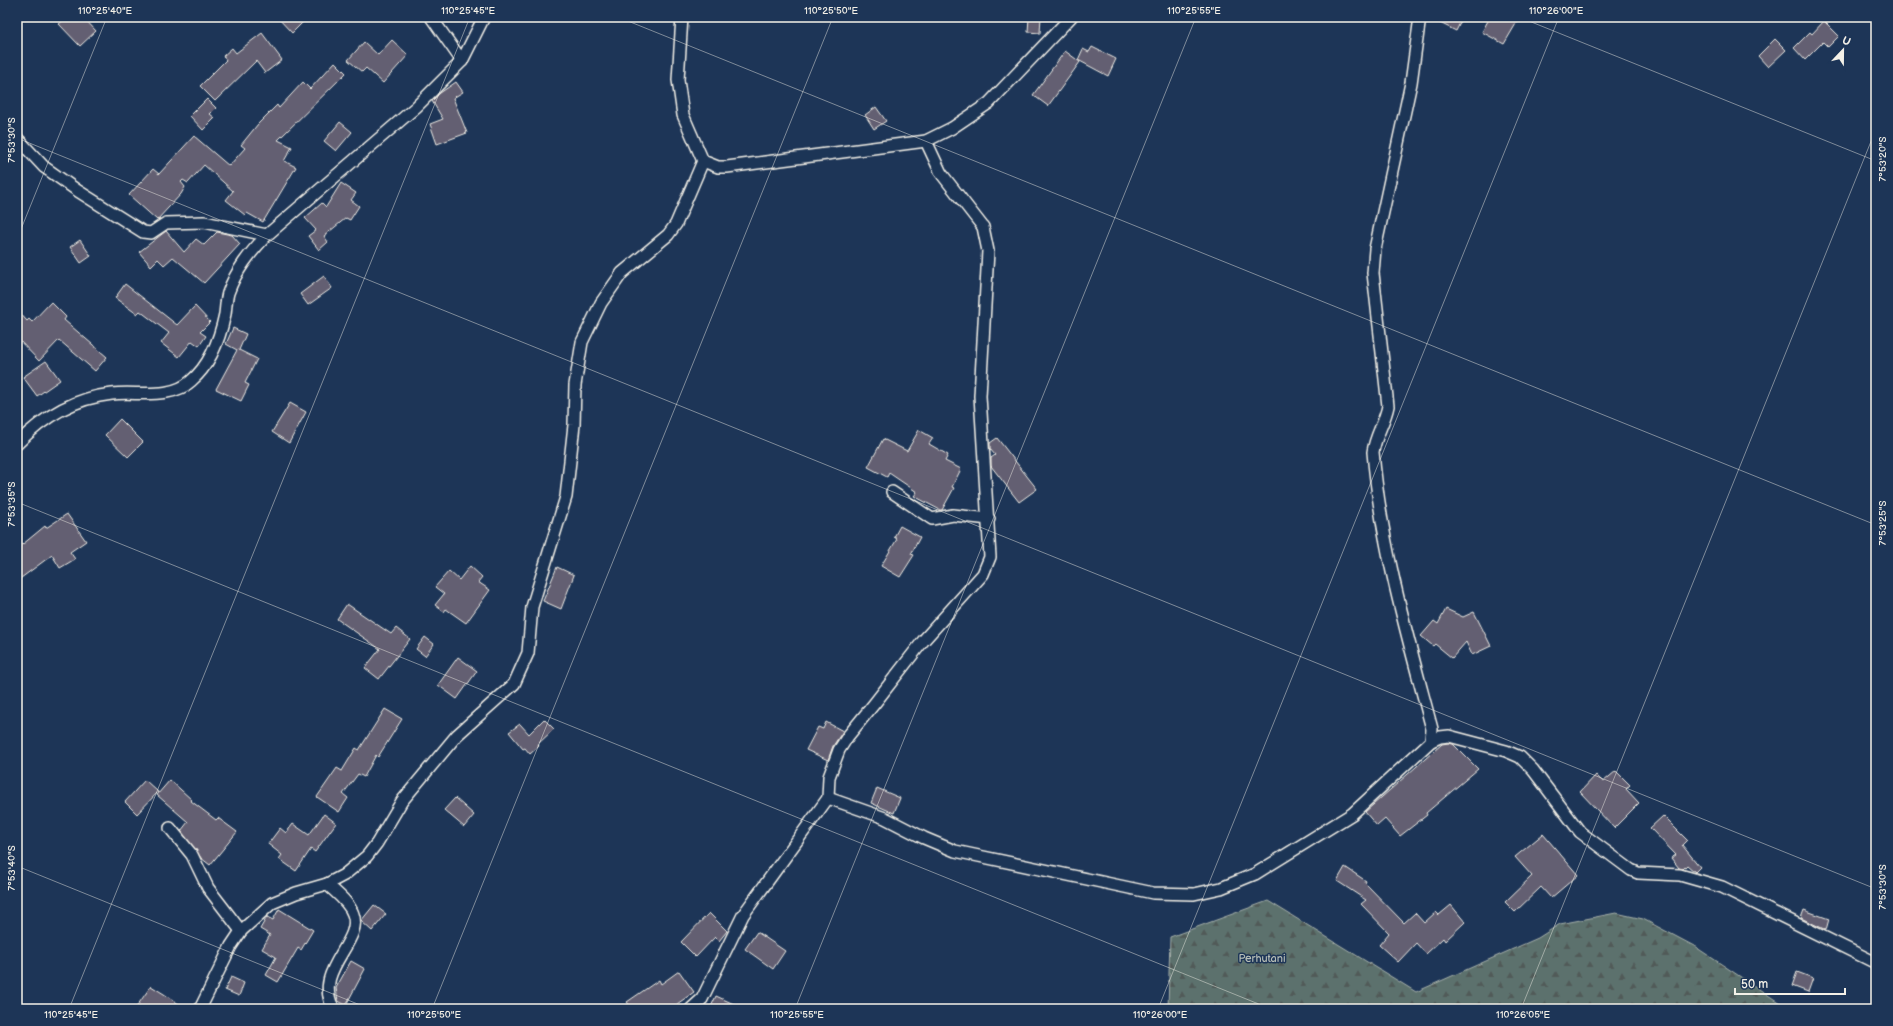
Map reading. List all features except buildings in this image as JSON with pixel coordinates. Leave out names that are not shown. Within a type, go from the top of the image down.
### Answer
[{"type":"street","points":[[431,17],[462,61]]},
{"type":"street","points":[[17,444],[51,415],[90,398],[113,394],[161,392],[181,388],[191,382],[207,363],[218,341],[228,294],[246,257],[267,235],[416,107],[462,61],[484,17]]},
{"type":"street","points":[[682,17],[678,80],[683,116],[703,161],[718,167],[926,140],[952,128],[989,102],[1071,17]]},
{"type":"street","points":[[1420,17],[1411,83],[1375,249],[1373,273],[1388,406],[1386,419],[1374,443],[1372,452],[1400,604],[1432,729],[1431,741]]},
{"type":"street","points":[[17,138],[44,167],[78,191],[143,232],[151,233],[166,223],[204,222],[267,235]]},
{"type":"street","points":[[691,1009],[701,1004],[743,915],[828,798],[829,777],[839,750],[848,736],[923,641],[982,574],[990,557],[989,519],[985,484],[980,396],[988,251],[983,227],[941,173],[926,140]]},
{"type":"street","points":[[200,1009],[230,946],[241,931],[272,903],[296,893],[327,884],[344,875],[367,856],[377,843],[402,801],[457,735],[514,684],[523,667],[528,653],[532,607],[566,497],[574,425],[575,384],[582,342],[601,303],[622,273],[668,235],[676,224],[703,161]]},
{"type":"street","points":[[892,492],[932,519],[954,515],[989,519]]},
{"type":"street","points":[[828,798],[885,818],[924,838],[955,851],[1152,893],[1194,894],[1221,888],[1255,874],[1352,814],[1431,741],[1440,737],[1450,736],[1506,751],[1520,757],[1533,770],[1580,832],[1631,870],[1638,873],[1680,875],[1722,887],[1876,963]]},
{"type":"street","points":[[170,828],[192,855],[208,888],[241,931]]},
{"type":"street","points":[[327,884],[346,902],[353,913],[355,920],[352,931],[328,983],[329,1001],[334,1009]]},
{"type":"green space","name":"Perhutani","points":[[1268,901],[1416,992],[1538,938],[1560,924],[1616,913],[1643,919],[1694,946],[1789,1009],[1168,1009],[1170,937]]}]
